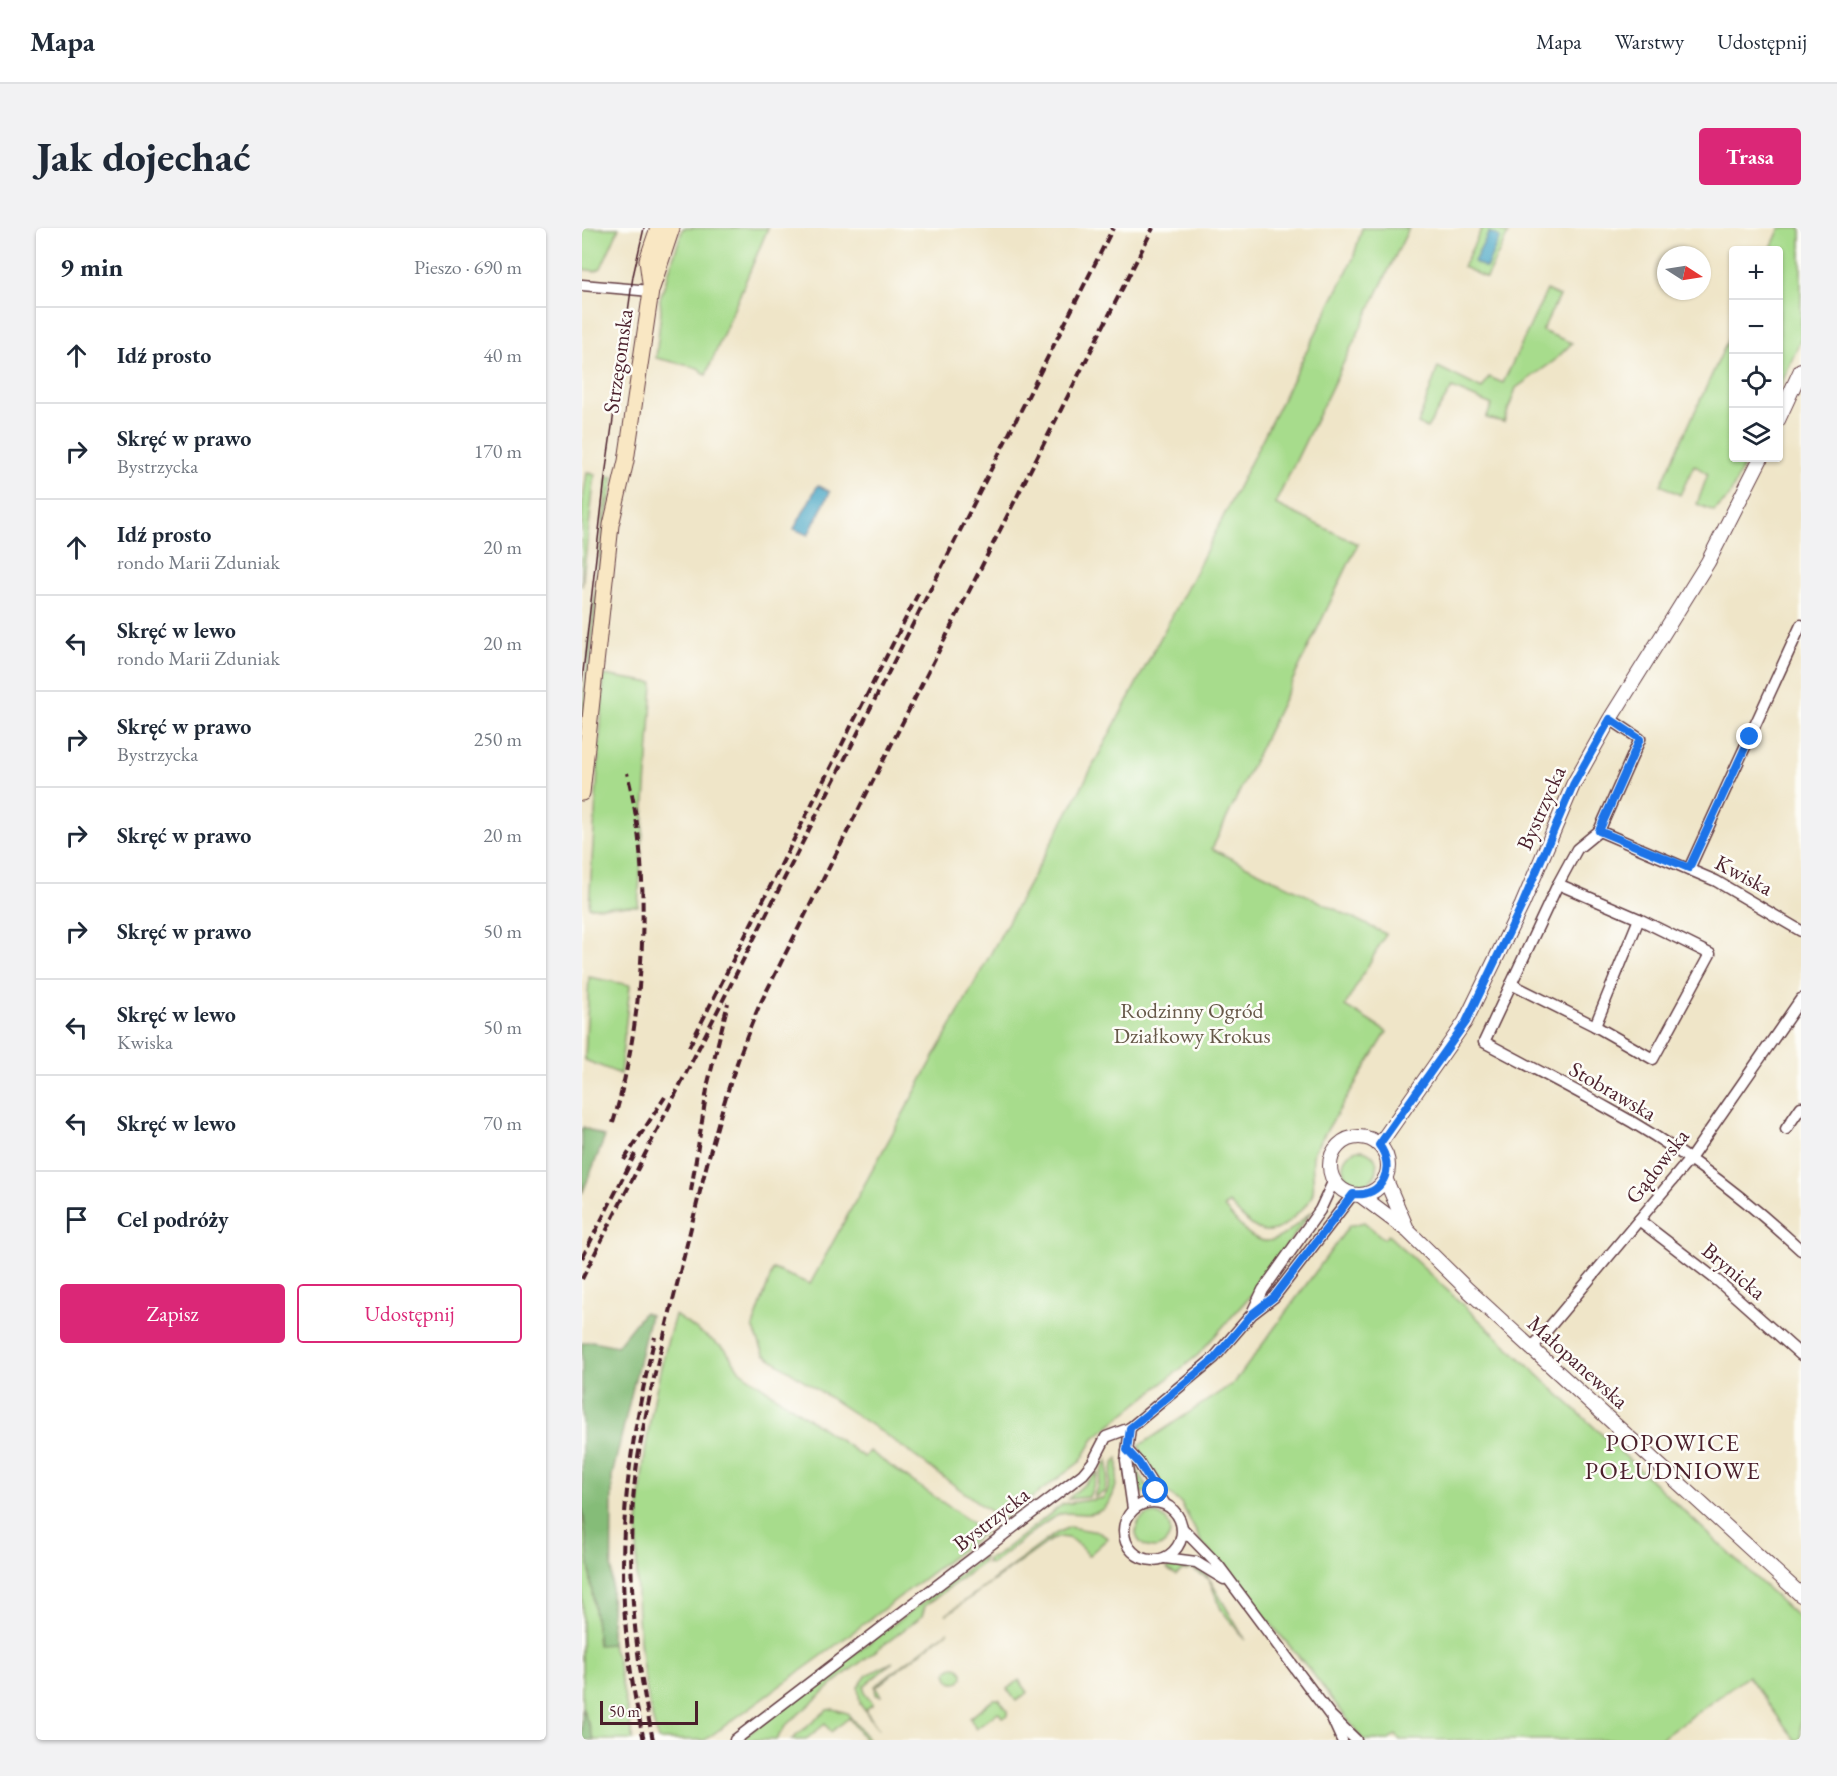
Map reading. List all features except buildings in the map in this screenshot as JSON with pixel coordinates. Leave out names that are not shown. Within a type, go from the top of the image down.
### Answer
[{"type":"main road","name":"Strzegomska","points":[[651,291],[647,260],[658,228]]},
{"type":"main road","name":"Strzegomska","points":[[582,793],[611,525],[626,461],[651,291],[672,228]]},
{"type":"street","points":[[582,285],[651,291]]},
{"type":"street","points":[[1783,411],[1801,370]]},
{"type":"street","name":"Bystrzycka","points":[[1379,1145],[1466,1022],[1518,915],[1573,785],[1610,719],[1703,571],[1759,462]]},
{"type":"street","points":[[1689,868],[1801,625]]},
{"type":"street","points":[[1558,884],[1639,919],[1710,954],[1653,1059],[1595,1026],[1511,984],[1558,884],[1577,849],[1599,831],[1640,739],[1610,719]]},
{"type":"street","name":"Kwiska","points":[[1599,831],[1689,868],[1801,931]]},
{"type":"street","points":[[1595,1026],[1639,919]]},
{"type":"street","name":"Stobrawska","points":[[1511,984],[1484,1042],[1611,1110],[1690,1159],[1737,1194],[1801,1250]]},
{"type":"street","name":"Gądowska","points":[[1532,1348],[1690,1159],[1801,999]]},
{"type":"street","points":[[1786,1130],[1801,1107]]},
{"type":"street","points":[[1363,1138],[1379,1145],[1387,1161],[1385,1178],[1375,1190],[1356,1194],[1339,1186],[1334,1180],[1331,1162],[1333,1154],[1346,1141],[1363,1138]]},
{"type":"street","name":"Małopanewska","points":[[1385,1178],[1408,1231]]},
{"type":"street","name":"Bystrzycka","points":[[1252,1314],[1263,1290],[1320,1210],[1334,1180]]},
{"type":"street","name":"Bystrzycka","points":[[735,1740],[1083,1474],[1093,1462],[1106,1437],[1130,1428],[1214,1359],[1252,1314],[1274,1297],[1356,1194]]},
{"type":"street","name":"Małopanewska","points":[[1356,1194],[1408,1231],[1801,1595]]},
{"type":"street","name":"Brynicka","points":[[1639,1220],[1718,1281],[1801,1355]]},
{"type":"street","points":[[1130,1428],[1126,1460],[1133,1509]]},
{"type":"street","points":[[1127,1450],[1139,1463],[1164,1503],[1178,1515],[1182,1528],[1179,1546],[1165,1558]]},
{"type":"street","points":[[1164,1503],[1148,1502],[1133,1509],[1123,1532],[1130,1549],[1146,1559],[1165,1558],[1196,1562],[1229,1583]]},
{"type":"street","points":[[1182,1528],[1218,1565],[1229,1583],[1330,1715],[1356,1740]]},
{"type":"street","points":[[1330,1715],[1342,1740]]},
{"type":"green space","points":[[582,228],[619,228],[601,268],[595,271],[582,269]]},
{"type":"green space","points":[[683,228],[768,228],[706,375],[698,368],[656,358],[661,311],[660,299]]},
{"type":"green space","name":"Rodzinny Ogród Działkowy Krokus","points":[[1362,228],[1409,228],[1275,504],[1358,544],[1212,849],[1386,934],[1345,1006],[1387,1032],[1314,1151],[1313,1192],[1304,1207],[1276,1230],[1268,1231],[1253,1226],[1229,1203],[1224,1207],[1248,1233],[1257,1239],[1266,1241],[1276,1239],[1286,1233],[1312,1211],[1250,1296],[1198,1355],[1095,1437],[1081,1461],[1002,1520],[883,1433],[764,1354],[753,1327],[773,1269],[810,1284],[1079,792],[1198,567],[1353,259]]},
{"type":"green space","points":[[1482,228],[1495,228],[1508,234],[1486,278],[1463,267]]},
{"type":"green space","points":[[1780,228],[1801,228],[1801,339],[1783,380],[1783,246],[1772,246]]},
{"type":"green space","points":[[1547,290],[1559,296],[1542,331],[1572,343],[1554,361],[1516,388],[1504,422],[1486,418],[1492,405],[1452,388],[1427,428],[1418,424],[1438,367],[1482,389],[1489,377],[1503,383]]},
{"type":"green space","points":[[1729,338],[1729,462],[1745,462],[1729,497],[1714,511],[1697,504],[1708,474],[1694,465],[1680,495],[1661,485]]},
{"type":"green space","points":[[587,473],[595,474],[582,587],[582,506]]},
{"type":"green space","points":[[608,476],[614,477],[606,517],[582,736],[582,711]]},
{"type":"green space","points":[[604,675],[653,683],[638,906],[589,907]]},
{"type":"green space","points":[[589,977],[630,985],[620,1074],[585,1060]]},
{"type":"green space","points":[[583,1127],[605,1137],[582,1194],[582,1130]]},
{"type":"green space","points":[[1360,1150],[1372,1155],[1377,1167],[1372,1179],[1360,1184],[1348,1179],[1343,1167],[1348,1155]]},
{"type":"green space","points":[[1364,1222],[1384,1239],[1388,1235],[1801,1620],[1801,1740],[1795,1740],[1748,1676],[1659,1740],[1400,1740],[1396,1735],[1389,1740],[1363,1740],[1310,1670],[1202,1543],[1181,1503],[1161,1488],[1144,1463],[1139,1446],[1235,1382],[1349,1226]]},
{"type":"green space","points":[[644,1312],[650,1315],[612,1476],[611,1644],[598,1645],[582,1501],[582,1343],[592,1341],[617,1346]]},
{"type":"green space","points":[[675,1315],[726,1350],[740,1371],[864,1457],[869,1451],[985,1532],[820,1657],[705,1740],[658,1740],[647,1689],[640,1637],[637,1582],[638,1527],[643,1472],[651,1418]]},
{"type":"green space","points":[[1118,1458],[1116,1486],[1113,1495],[1102,1509],[1094,1513],[1059,1514],[992,1564],[986,1563],[987,1559],[996,1556],[1063,1504],[1103,1498],[1109,1488],[1113,1466]]},
{"type":"green space","points":[[1108,1460],[1108,1477],[1104,1492],[1094,1497],[1104,1465]]},
{"type":"green space","points":[[1132,1462],[1149,1492],[1137,1493],[1130,1463]]},
{"type":"green space","points":[[1099,1471],[1089,1497],[1068,1499]]},
{"type":"green space","points":[[582,1501],[598,1644],[611,1644],[617,1659],[633,1740],[594,1740],[582,1707]]},
{"type":"green space","points":[[1153,1514],[1165,1519],[1170,1531],[1165,1543],[1153,1548],[1141,1543],[1136,1531],[1141,1519]]},
{"type":"green space","points":[[1069,1527],[1098,1532],[1108,1538],[1088,1556],[1077,1543],[1068,1538],[1051,1540],[946,1615],[1055,1534]]},
{"type":"green space","points":[[984,1556],[982,1563],[925,1606],[922,1616],[845,1674],[786,1725],[776,1740],[740,1740]]},
{"type":"green space","points":[[1174,1564],[1193,1566],[1207,1575],[1245,1640],[1221,1609],[1209,1579],[1191,1568],[1186,1571],[1184,1569],[1176,1575],[1167,1569]]},
{"type":"green space","points":[[948,1631],[876,1687],[881,1696],[876,1695],[875,1686]]},
{"type":"green space","points":[[893,1662],[864,1686],[865,1694],[873,1704],[865,1710],[879,1730],[860,1704],[858,1687],[867,1675]]},
{"type":"green space","points":[[955,1667],[961,1669],[963,1675],[961,1681],[955,1683],[949,1681],[947,1675],[949,1669]]},
{"type":"green space","points":[[1019,1680],[1028,1692],[1016,1701],[1007,1689]]},
{"type":"green space","points":[[994,1699],[999,1699],[1007,1710],[1007,1715],[1003,1718],[998,1712],[976,1729],[970,1718]]},
{"type":"green space","points":[[582,1707],[594,1740],[582,1740]]},
{"type":"green space","points":[[833,1709],[847,1713],[869,1740],[865,1740],[849,1718],[831,1732],[825,1724],[805,1740],[791,1740],[827,1710]]},
{"type":"water","points":[[1489,232],[1500,237],[1486,268],[1474,262]]},
{"type":"water","points":[[818,485],[830,492],[808,535],[794,529]]},
{"type":"tram line","points":[[582,681],[606,469],[633,276],[644,228]]},
{"type":"railway","points":[[582,1279],[1113,228]]},
{"type":"railway","points":[[653,1740],[636,1638],[633,1603],[631,1568],[633,1499],[637,1464],[653,1384],[726,1095],[760,1004],[1153,228]]},
{"type":"railway","points":[[689,1047],[919,592]]},
{"type":"railway","points":[[613,1123],[632,1040],[642,948],[641,857],[627,773]]},
{"type":"railway","points":[[691,1191],[708,1083],[728,1003]]},
{"type":"railway","points":[[624,1160],[665,1097]]},
{"type":"railway","points":[[582,1258],[635,1154]]},
{"type":"railway","points":[[644,1740],[633,1687],[626,1636],[623,1587],[624,1538],[627,1489],[634,1440],[655,1337]]},
{"type":"district","name":"POPOWICE POŁUDNIOWE","points":[[1673,1456]]},
{"type":"route","points":[[1156,1491],[1139,1463],[1127,1450],[1130,1428],[1214,1359],[1252,1314],[1274,1297],[1332,1218],[1353,1194],[1368,1193],[1381,1185],[1388,1169],[1384,1152],[1379,1145],[1466,1022],[1522,905],[1573,785],[1610,719],[1640,739],[1599,831],[1689,868],[1750,737]]}]
